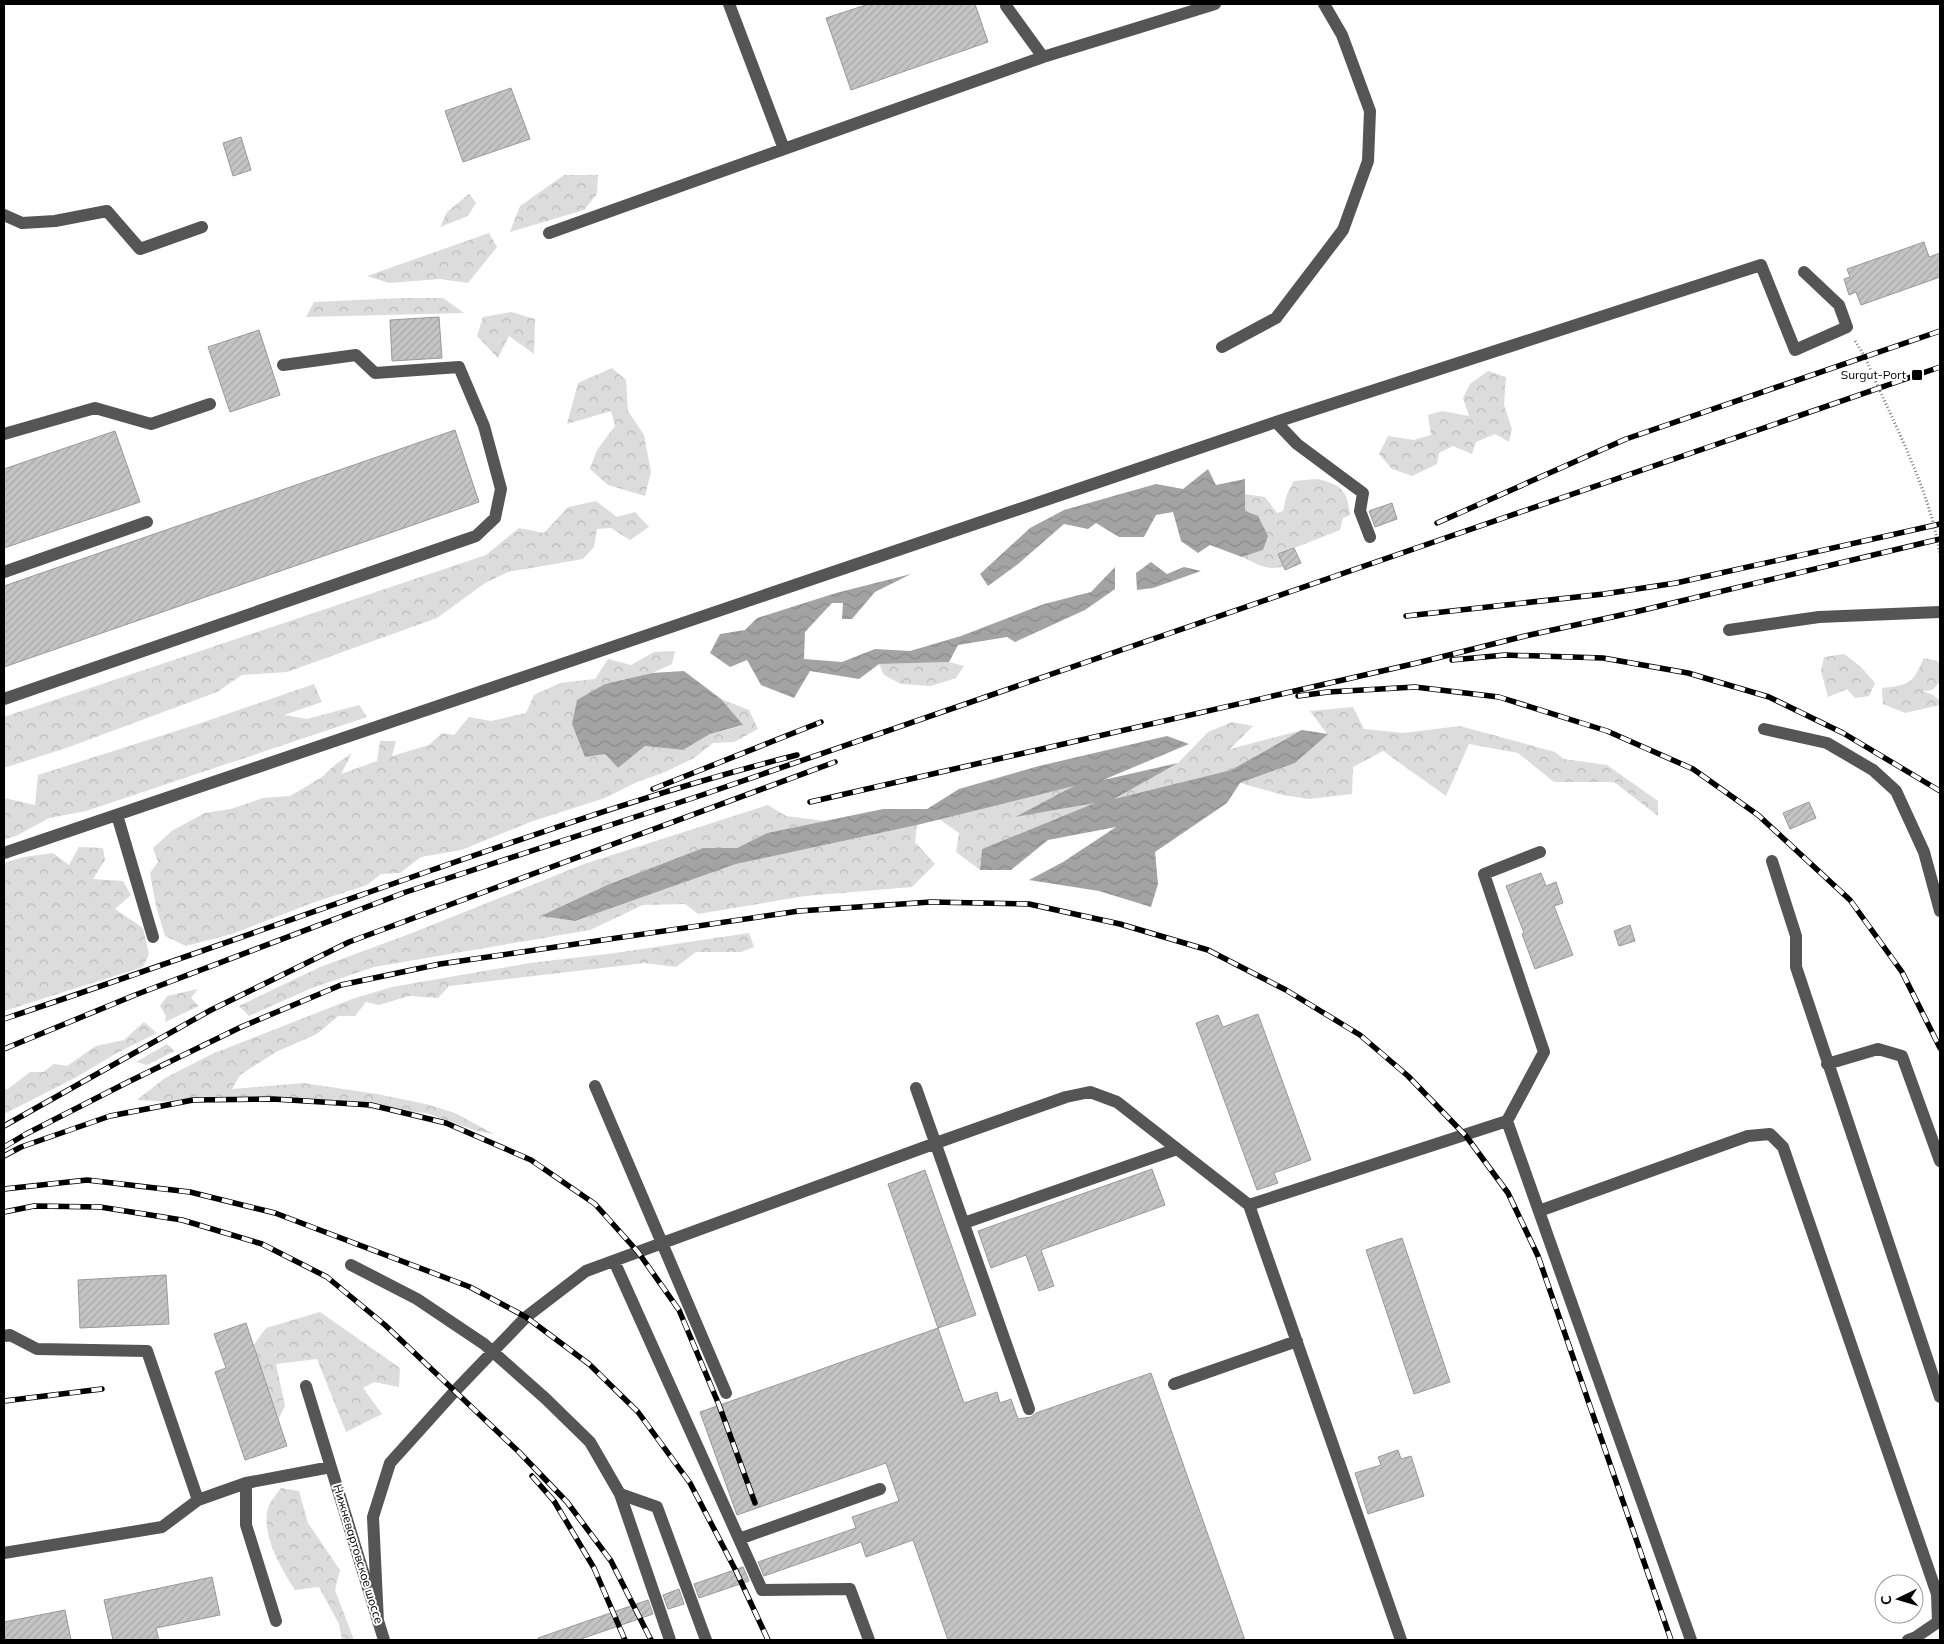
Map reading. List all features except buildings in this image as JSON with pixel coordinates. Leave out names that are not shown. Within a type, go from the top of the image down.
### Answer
[{"type":"street","points":[[729,4],[784,149]]},
{"type":"street","points":[[549,233],[1043,57],[1215,4]]},
{"type":"street","points":[[1222,347],[1276,318],[1343,230],[1368,161],[1370,111],[1342,35],[1324,4]]},
{"type":"street","points":[[1006,6],[1043,57]]},
{"type":"street","points":[[4,215],[22,222],[55,221],[107,211],[140,249],[202,227]]},
{"type":"street","points":[[4,853],[1276,422],[1760,265],[1795,350],[1847,327],[1839,305],[1804,272]]},
{"type":"street","points":[[4,699],[476,536],[495,518],[501,490],[484,426],[459,368],[376,373],[356,355],[284,365]]},
{"type":"street","points":[[4,434],[94,408],[151,424],[210,404]]},
{"type":"street","points":[[1276,422],[1297,444],[1363,493],[1360,511],[1370,537]]},
{"type":"street","points":[[4,572],[147,522]]},
{"type":"street","points":[[1728,630],[1819,617],[1940,612]]},
{"type":"street","points":[[1764,729],[1827,743],[1874,770],[1896,791],[1924,852],[1940,911]]},
{"type":"street","points":[[117,815],[153,937]]},
{"type":"street","points":[[1249,1205],[1507,1121],[1544,1052],[1484,874],[1540,852]]},
{"type":"street","points":[[1772,861],[1796,936],[1796,968],[1940,1397]]},
{"type":"street","points":[[1827,1064],[1878,1049],[1902,1056],[1940,1161]]},
{"type":"street","points":[[595,1086],[726,1393]]},
{"type":"street","points":[[916,1088],[1029,1408]]},
{"type":"street","points":[[378,1622],[373,1517],[390,1463],[526,1317],[586,1271],[936,1143],[1066,1097],[1090,1092],[1117,1102],[1249,1205],[1402,1640]]},
{"type":"street","points":[[1507,1121],[1691,1640]]},
{"type":"street","points":[[1539,1211],[1748,1136],[1770,1134],[1783,1147],[1937,1594],[1938,1622],[1916,1637],[1908,1640]]},
{"type":"street","points":[[964,1223],[1177,1149]]},
{"type":"street","points":[[614,1260],[762,1590],[850,1588],[869,1640]]},
{"type":"street","points":[[351,1265],[417,1299],[484,1344],[546,1399],[590,1442],[620,1494],[670,1640]]},
{"type":"street","points":[[4,1336],[10,1335],[37,1349],[147,1351],[198,1500]]},
{"type":"street","points":[[1174,1384],[1297,1341]]},
{"type":"street","name":"Нижневартовское шоссе","points":[[306,1386],[384,1640]]},
{"type":"street","points":[[4,1553],[162,1526],[198,1500],[246,1483],[331,1467]]},
{"type":"street","points":[[246,1483],[246,1525],[276,1621]]},
{"type":"street","points":[[739,1538],[880,1489]]},
{"type":"street","points":[[620,1494],[657,1507],[706,1640]]},
{"type":"path","points":[[1847,327],[1865,357],[1912,465],[1934,526],[1940,555]]},
{"type":"green space","points":[[564,175],[598,175],[597,194],[584,210],[510,232],[520,206]]},
{"type":"green space","points":[[469,194],[476,203],[468,216],[440,227],[447,212]]},
{"type":"green space","points":[[489,233],[497,247],[468,283],[440,279],[389,283],[367,276]]},
{"type":"green space","points":[[443,298],[464,313],[306,317],[314,302]]},
{"type":"green space","points":[[511,312],[535,319],[534,354],[509,336],[498,358],[477,336],[483,317]]},
{"type":"green space","points":[[612,368],[626,380],[628,411],[644,435],[651,472],[645,496],[608,485],[590,469],[597,450],[615,426],[611,411],[567,424],[578,383]]},
{"type":"green space","points":[[1488,371],[1506,377],[1504,405],[1512,429],[1509,442],[1495,434],[1476,442],[1472,454],[1453,446],[1439,453],[1437,464],[1412,476],[1392,469],[1379,454],[1388,436],[1414,440],[1431,435],[1428,415],[1442,411],[1469,416],[1463,398],[1470,384]]},
{"type":"green space","points":[[1318,479],[1333,484],[1345,494],[1350,515],[1343,518],[1340,530],[1279,554],[1283,566],[1278,568],[1262,566],[1242,557],[1263,550],[1245,511],[1245,494],[1265,497],[1277,513],[1283,511],[1287,494],[1294,481]]},
{"type":"green space","points":[[596,501],[617,517],[635,512],[649,527],[630,540],[611,528],[597,529],[594,547],[583,559],[508,572],[485,583],[437,618],[287,672],[242,675],[217,692],[69,747],[4,768],[4,717],[486,555],[519,528],[544,533],[568,507]]},
{"type":"green space","points":[[675,651],[672,664],[652,673],[605,684],[605,754],[618,768],[645,746],[683,750],[710,734],[742,726],[721,699],[749,710],[758,729],[734,742],[713,743],[694,758],[605,798],[533,821],[461,850],[421,857],[400,873],[381,874],[367,885],[312,903],[232,934],[186,946],[165,936],[156,906],[150,873],[158,862],[153,848],[173,830],[205,813],[231,809],[263,798],[290,796],[322,777],[352,753],[341,774],[377,761],[380,741],[396,741],[392,756],[429,745],[442,733],[454,735],[469,717],[491,721],[526,713],[534,695],[560,683],[595,679],[608,659],[631,665],[654,652]]},
{"type":"green space","points":[[1844,654],[1860,666],[1875,683],[1869,696],[1855,698],[1847,689],[1828,697],[1821,671],[1824,657]]},
{"type":"green space","points":[[1924,658],[1938,661],[1940,665],[1940,682],[1932,690],[1923,691],[1933,695],[1940,701],[1940,705],[1905,713],[1883,704],[1882,688],[1899,686],[1909,682]]},
{"type":"green space","points":[[949,662],[964,666],[956,678],[931,686],[901,684],[884,675],[879,664]]},
{"type":"green space","points":[[314,684],[322,702],[284,715],[307,719],[359,705],[367,717],[86,811],[49,818],[18,835],[4,840],[4,798],[35,805],[38,775],[198,724]]},
{"type":"green space","points":[[1353,707],[1364,729],[1403,733],[1460,726],[1555,752],[1564,759],[1607,765],[1658,801],[1658,816],[1614,782],[1554,782],[1518,753],[1469,744],[1446,796],[1383,751],[1353,767],[1352,794],[1309,799],[1283,795],[1240,783],[1295,763],[1327,734],[1310,711]]},
{"type":"green space","points":[[1232,722],[1253,726],[1230,749],[1302,730],[1231,770],[1111,800],[1178,763],[1208,732]]},
{"type":"green space","points":[[1077,785],[1017,816],[1099,802],[982,849],[980,870],[956,852],[959,833],[939,819]]},
{"type":"green space","points":[[768,805],[786,816],[825,821],[767,833],[737,848],[703,848],[607,885],[542,916],[575,921],[736,864],[917,825],[915,842],[935,864],[912,887],[805,896],[698,914],[685,904],[643,905],[590,930],[374,967],[312,988],[249,1016],[239,1006],[320,967],[412,933],[584,864]]},
{"type":"green space","points":[[79,847],[103,848],[105,860],[93,879],[123,881],[131,895],[115,909],[143,928],[149,954],[143,967],[4,1011],[4,863],[24,857],[53,853],[69,865]]},
{"type":"green space","points":[[749,933],[754,947],[741,952],[696,952],[676,967],[645,963],[449,986],[438,998],[409,996],[379,1005],[366,1002],[355,1016],[338,1016],[317,1034],[276,1052],[240,1075],[232,1089],[303,1083],[377,1094],[426,1104],[455,1113],[494,1134],[477,1131],[426,1113],[369,1109],[330,1100],[223,1098],[175,1102],[137,1100],[165,1078],[212,1054],[352,999],[392,987],[530,963],[615,953]]},
{"type":"green space","points":[[198,989],[191,998],[199,1006],[165,1022],[166,1016],[160,1006],[167,996]]},
{"type":"green space","points":[[144,1022],[157,1033],[4,1114],[4,1089],[8,1089],[30,1072],[43,1072],[54,1064],[67,1066],[96,1046],[124,1040]]},
{"type":"green space","points":[[167,1044],[175,1051],[147,1065],[136,1062]]},
{"type":"green space","points":[[320,1312],[400,1368],[399,1387],[374,1382],[363,1388],[382,1414],[346,1432],[317,1359],[276,1364],[285,1406],[278,1420],[253,1346],[266,1328]]},
{"type":"green space","points":[[281,1488],[299,1491],[308,1523],[340,1570],[335,1590],[354,1640],[342,1640],[339,1624],[319,1587],[295,1590],[278,1562],[267,1529],[267,1518],[269,1505]]},
{"type":"water","points":[[1208,469],[1216,485],[1245,479],[1245,511],[1258,516],[1268,536],[1263,550],[1242,557],[1210,545],[1198,553],[1181,541],[1173,512],[1156,515],[1144,537],[1119,537],[1096,523],[1088,529],[1064,524],[1018,564],[988,586],[980,574],[1030,528],[1064,510],[1156,484],[1183,489]]},
{"type":"water","points":[[1151,562],[1167,574],[1184,567],[1201,571],[1153,588],[1137,590],[1136,573]]},
{"type":"water","points":[[1115,567],[1115,589],[1085,610],[1015,642],[1007,637],[958,645],[949,662],[879,664],[859,679],[810,671],[794,698],[761,685],[747,660],[730,667],[710,653],[720,634],[745,630],[757,618],[836,593],[911,574],[875,592],[852,619],[842,619],[843,603],[832,603],[805,632],[804,659],[842,662],[875,649],[910,651],[961,636],[1044,604],[1091,592]]},
{"type":"water","points":[[684,671],[721,699],[743,725],[710,734],[683,750],[645,746],[618,768],[605,754],[585,757],[572,724],[577,700],[605,684],[652,673]]},
{"type":"water","points":[[1302,730],[1328,734],[1295,763],[1240,783],[1227,803],[1155,852],[1158,884],[1151,907],[1099,891],[1029,880],[1063,862],[1116,827],[1048,840],[1011,870],[980,870],[982,849],[1095,803],[1015,817],[1074,786],[917,825],[736,864],[575,921],[541,916],[607,885],[703,848],[737,848],[767,833],[883,809],[927,809],[959,789],[1039,766],[1167,736],[1189,744],[1103,780],[1178,763],[1114,799],[1231,770]]},
{"type":"railway","points":[[1437,523],[1626,439],[1940,331]]},
{"type":"railway","points":[[4,1049],[135,995],[406,892],[702,795],[1940,367]]},
{"type":"railway","points":[[1406,616],[1604,594],[1676,583],[1940,524]]},
{"type":"railway","points":[[810,802],[1417,663],[1940,539]]},
{"type":"railway","points":[[1452,660],[1505,655],[1603,658],[1688,673],[1769,697],[1843,733],[1940,791]]},
{"type":"railway","points":[[1298,696],[1328,692],[1415,687],[1499,697],[1607,731],[1693,769],[1758,815],[1850,900],[1902,972],[1940,1048]]},
{"type":"railway","points":[[653,789],[821,722]]},
{"type":"railway","points":[[4,1019],[568,823],[705,780],[797,755]]},
{"type":"railway","points":[[4,1126],[211,1010],[349,942],[835,762]]},
{"type":"railway","points":[[4,1147],[126,1083],[241,1027],[341,985],[440,964],[799,911],[931,902],[1029,904],[1120,924],[1208,950],[1286,990],[1360,1035],[1408,1076],[1466,1136],[1508,1193],[1538,1256],[1671,1640]]},
{"type":"railway","points":[[4,1156],[21,1147],[110,1116],[193,1100],[273,1099],[371,1105],[446,1123],[531,1160],[595,1204],[638,1252],[679,1310],[719,1405],[755,1503]]},
{"type":"railway","points":[[4,1189],[87,1180],[190,1192],[275,1213],[470,1287],[526,1317],[589,1364],[638,1412],[690,1483],[736,1571],[768,1640]]},
{"type":"railway","points":[[4,1212],[34,1206],[100,1207],[182,1220],[262,1244],[327,1277],[385,1325],[519,1452],[567,1502],[611,1561],[651,1640]]},
{"type":"railway","points":[[4,1401],[102,1389]]},
{"type":"railway","points":[[532,1476],[554,1501],[594,1568],[625,1640]]},
{"type":"place","name":"Surgut-Port","points":[[1917,375]]}]
